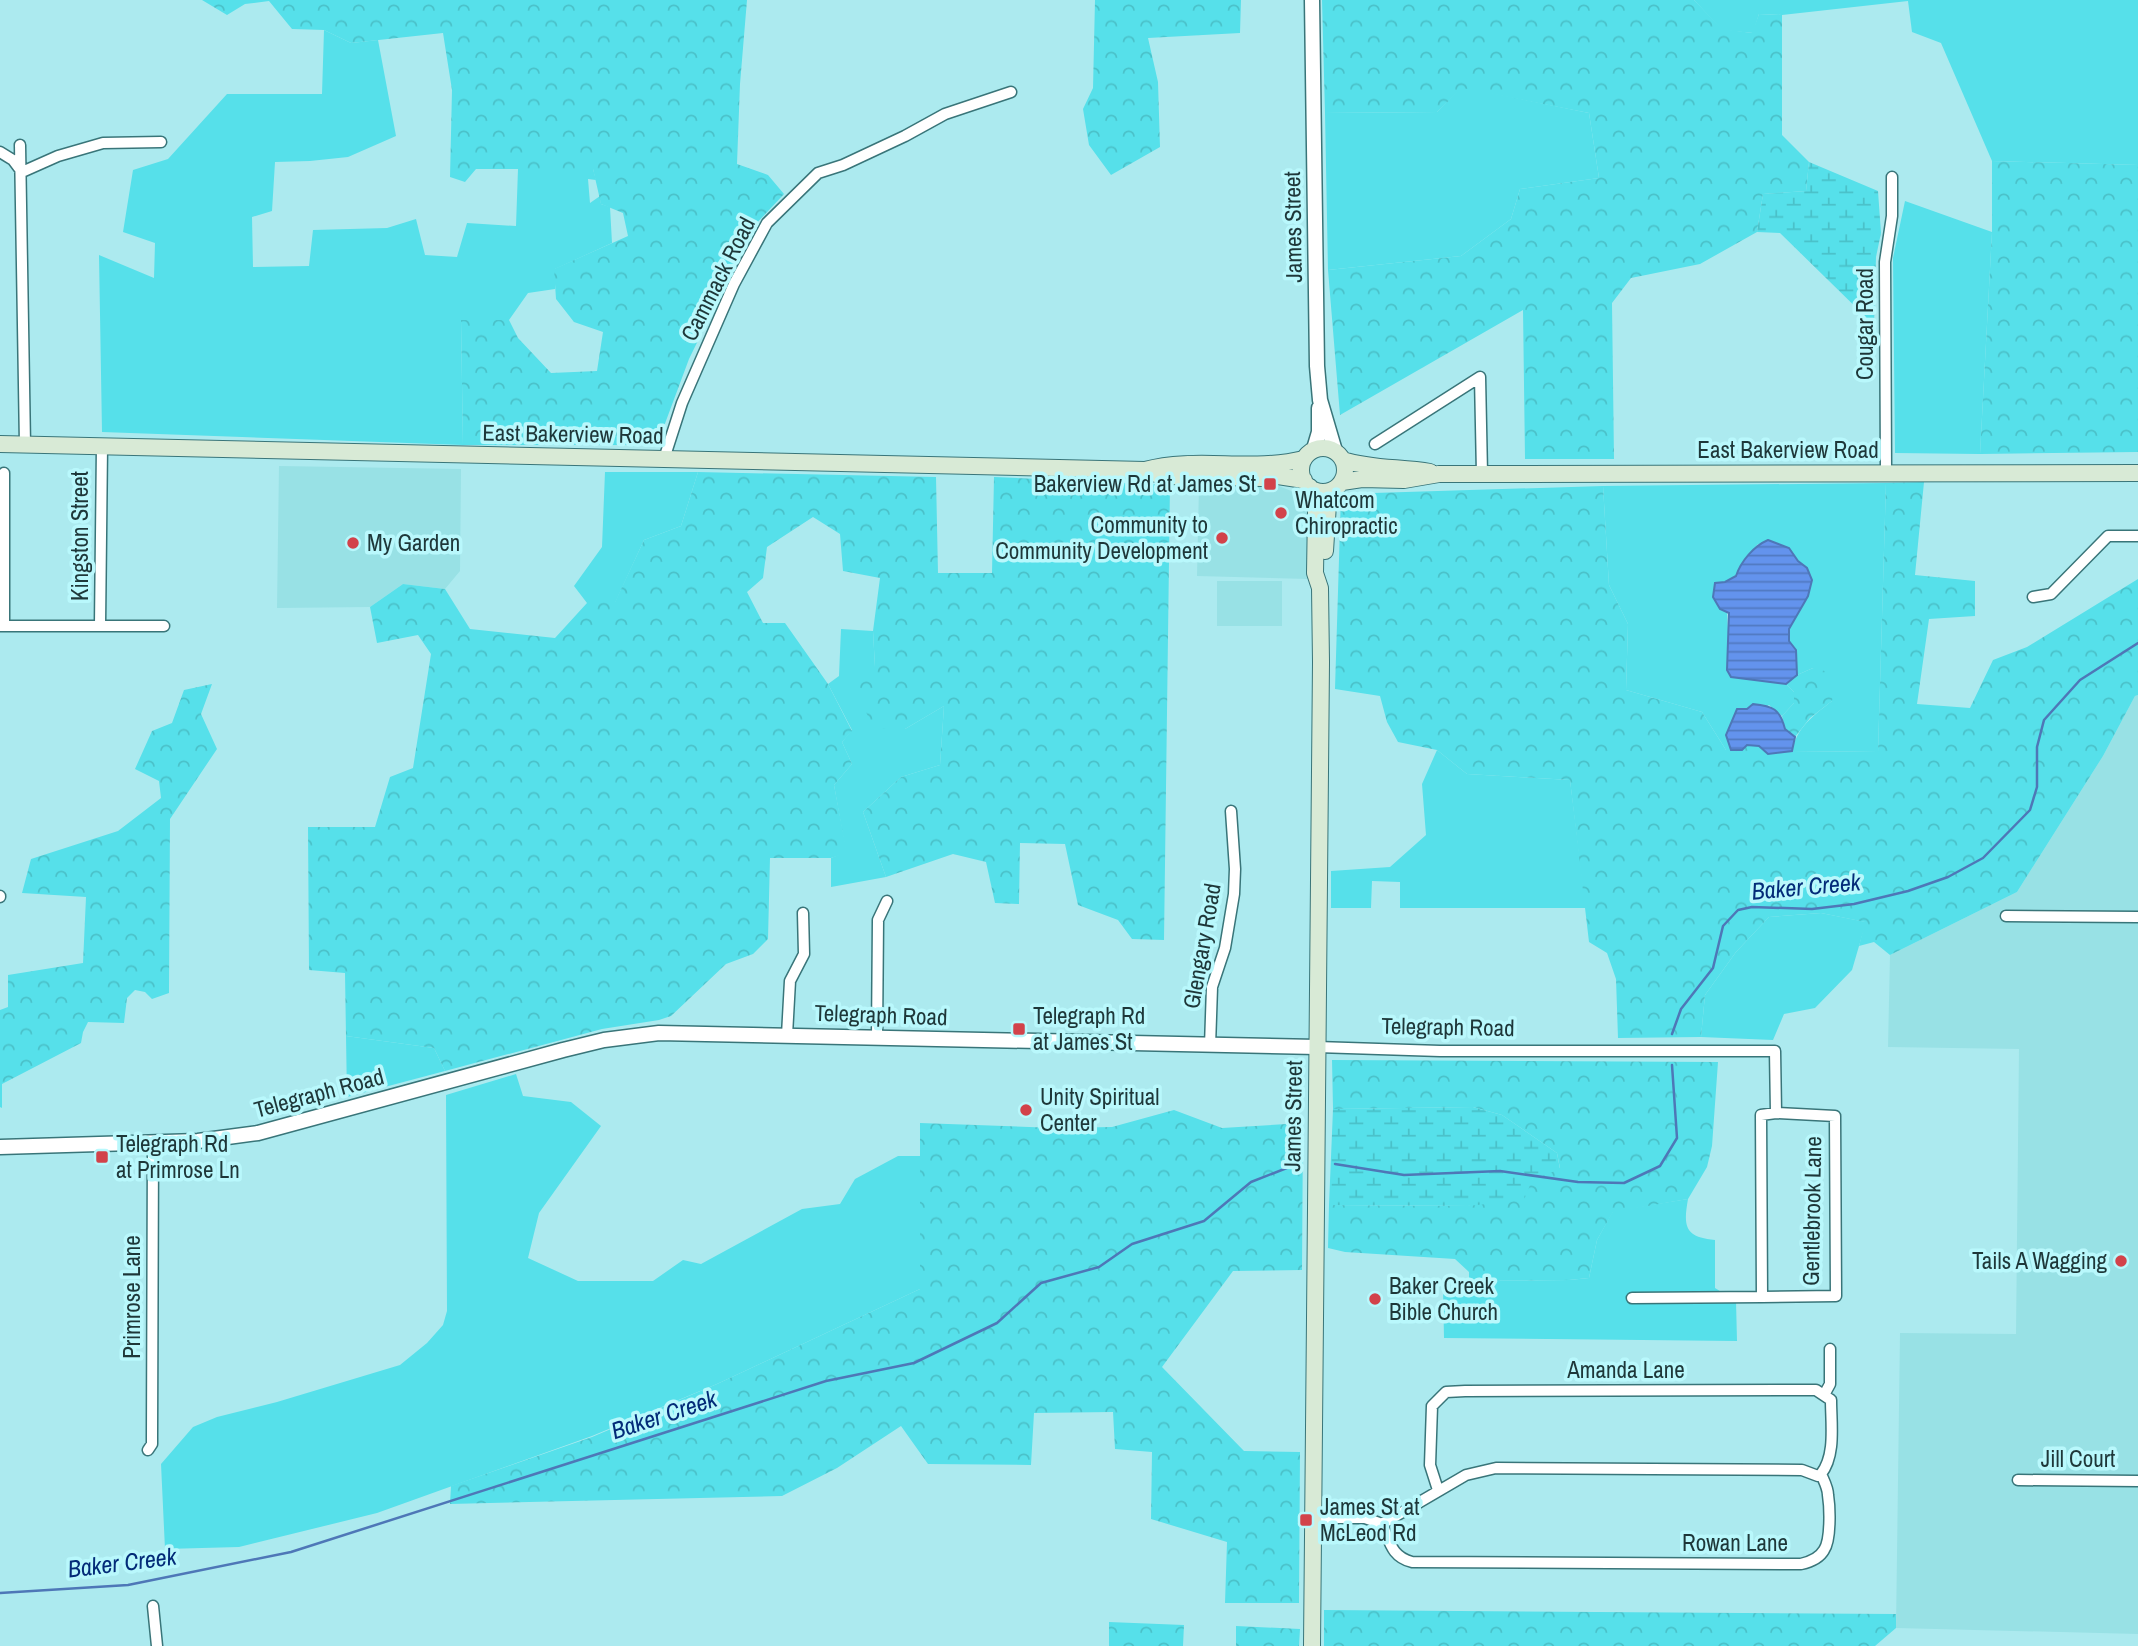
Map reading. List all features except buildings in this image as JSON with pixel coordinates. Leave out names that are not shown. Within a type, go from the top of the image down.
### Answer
[{"type":"main road","name":"East Bakerview Road","points":[[0,444],[1145,470],[1166,464],[1276,464],[1309,454]]},
{"type":"main road","points":[[1326,448],[1339,456],[1345,473],[1338,485],[1320,491],[1307,484],[1301,471],[1309,454],[1326,448]]},
{"type":"main road","name":"East Bakerview Road","points":[[1339,456],[1362,466],[1403,467],[1439,474]]},
{"type":"main road","name":"East Bakerview Road","points":[[1145,470],[1162,476],[1278,476],[1307,484]]},
{"type":"main road","name":"East Bakerview Road","points":[[1338,485],[1362,478],[1404,480],[1439,474],[2138,473]]},
{"type":"main road","name":"James Street","points":[[1307,484],[1316,511],[1315,573],[1320,587]]},
{"type":"main road","name":"James Street","points":[[1312,1646],[1320,587],[1324,574],[1328,504],[1338,485]]},
{"type":"street","name":"James Street","points":[[1312,0],[1317,366],[1321,400],[1339,456]]},
{"type":"street","name":"Cammack Road","points":[[664,459],[682,403],[734,284],[767,223],[818,173],[843,165],[945,114],[1011,92]]},
{"type":"street","points":[[22,172],[58,156],[103,143],[161,142]]},
{"type":"street","points":[[20,145],[25,445]]},
{"type":"street","points":[[0,152],[13,160],[22,172]]},
{"type":"street","name":"Cougar Road","points":[[1886,472],[1885,262],[1892,216],[1892,177]]},
{"type":"street","points":[[1375,444],[1480,377],[1482,474]]},
{"type":"street","points":[[1309,454],[1319,432],[1318,413],[1321,400]]},
{"type":"street","name":"Kingston Street","points":[[100,625],[102,446]]},
{"type":"street","points":[[4,473],[2,626],[163,626]]},
{"type":"street","points":[[2032,597],[2051,594],[2108,536],[2138,536]]},
{"type":"street","name":"Glengary Road","points":[[1210,1046],[1212,987],[1225,948],[1234,894],[1231,811]]},
{"type":"street","points":[[877,1037],[878,920],[887,901]]},
{"type":"street","points":[[786,1035],[790,981],[804,954],[803,913]]},
{"type":"street","points":[[2006,916],[2138,916]]},
{"type":"street","name":"Telegraph Road","points":[[0,1147],[198,1141],[258,1133],[604,1040],[659,1032],[1440,1051],[1775,1051]]},
{"type":"street","name":"Gentlebrook Lane","points":[[1775,1051],[1776,1113]]},
{"type":"street","name":"Gentlebrook Lane","points":[[1632,1298],[1762,1297],[1836,1296],[1835,1116],[1776,1113],[1761,1115],[1762,1297]]},
{"type":"street","name":"Primrose Lane","points":[[148,1450],[152,1444],[153,1142]]},
{"type":"street","points":[[1313,1518],[1365,1518],[1382,1524],[1466,1475],[1496,1468],[1802,1470],[1818,1476],[1827,1467],[1830,1453],[1831,1400],[1824,1395],[1830,1384],[1830,1349]]},
{"type":"street","name":"Amanda Lane","points":[[1438,1490],[1430,1465],[1432,1406],[1446,1392],[1816,1390],[1824,1395]]},
{"type":"street","name":"Rowan Lane","points":[[1382,1524],[1394,1553],[1412,1562],[1801,1564],[1818,1558],[1828,1542],[1828,1495],[1821,1475]]},
{"type":"street","name":"Jill Court","points":[[2018,1480],[2138,1481]]},
{"type":"street","points":[[153,1605],[157,1646]]},
{"type":"shaded area","points":[[279,466],[461,469],[460,571],[445,589],[403,584],[370,607],[277,608]]},
{"type":"shaded area","points":[[1199,486],[1279,486],[1301,495],[1309,510],[1308,579],[1197,576]]},
{"type":"shaded area","points":[[1768,540],[1789,548],[1807,568],[1812,580],[1808,596],[1789,629],[1789,641],[1796,650],[1797,675],[1786,684],[1731,677],[1727,670],[1729,613],[1720,609],[1713,597],[1715,583],[1725,582],[1736,576],[1749,555]]},
{"type":"shaded area","points":[[1217,581],[1282,581],[1282,626],[1217,626]]},
{"type":"shaded area","points":[[2138,695],[2138,1634],[1896,1628],[1900,1333],[2016,1334],[2019,1049],[1888,1047],[1890,955],[2017,892],[2103,756],[2135,696]]},
{"type":"shaded area","points":[[1753,704],[1766,706],[1778,713],[1785,729],[1795,737],[1792,751],[1768,754],[1759,746],[1747,745],[1742,750],[1731,750],[1726,735],[1737,709],[1747,709]]},
{"type":"green space","points":[[202,0],[747,0],[737,164],[768,175],[784,194],[754,226],[689,359],[657,445],[463,445],[461,320],[509,320],[518,338],[551,373],[597,371],[603,332],[574,322],[556,299],[554,269],[628,236],[623,213],[601,204],[593,169],[476,169],[465,182],[450,177],[452,90],[443,33],[351,43],[324,30],[292,29],[269,1],[245,4],[227,15]]},
{"type":"green space","points":[[1095,0],[1241,0],[1240,33],[1148,38],[1158,82],[1160,147],[1111,175],[1089,145],[1083,109],[1093,88]]},
{"type":"green space","points":[[1322,0],[1694,0],[1722,29],[1752,33],[1759,14],[1782,15],[1782,135],[1809,162],[1806,191],[1763,194],[1757,232],[1700,264],[1631,278],[1612,303],[1614,459],[1525,459],[1523,310],[1340,415],[1328,270],[1461,256],[1511,219],[1520,189],[1599,178],[1589,113],[1462,88],[1437,112],[1325,113]]},
{"type":"green space","points":[[1694,0],[2138,0],[2138,165],[1992,161],[1941,43],[1912,32],[1908,1],[1782,15],[1759,14],[1753,33],[1722,30]]},
{"type":"green space","points":[[324,30],[351,43],[378,40],[396,136],[348,157],[275,162],[272,211],[252,217],[253,267],[309,266],[313,230],[387,228],[416,219],[425,255],[457,257],[467,223],[516,226],[518,169],[593,169],[596,180],[588,179],[590,203],[600,196],[601,204],[610,207],[612,243],[555,269],[555,289],[528,293],[509,320],[461,320],[463,445],[102,432],[99,255],[154,278],[155,243],[123,232],[133,170],[168,159],[227,94],[322,94]]},
{"type":"green space","points":[[1462,87],[1589,113],[1599,178],[1520,189],[1511,219],[1461,256],[1328,270],[1325,113],[1437,112]]},
{"type":"green space","points":[[1992,161],[2138,165],[2138,452],[1980,454],[1992,232]]},
{"type":"green space","points":[[1809,162],[1878,191],[1881,233],[1876,257],[1874,325],[1780,233],[1757,232],[1763,194],[1806,191]]},
{"type":"green space","points":[[1905,201],[1992,232],[1980,454],[1895,453],[1893,258]]},
{"type":"green space","points":[[605,472],[698,472],[681,526],[644,540],[615,603],[587,603],[574,586],[602,547]]},
{"type":"green space","points":[[698,472],[936,477],[938,573],[992,573],[994,477],[1170,485],[1164,940],[1132,939],[1118,920],[1078,905],[1065,844],[1020,843],[1019,904],[995,903],[986,862],[953,854],[886,877],[863,812],[901,777],[940,765],[944,706],[905,729],[873,728],[855,687],[875,667],[873,631],[880,578],[843,571],[840,534],[813,517],[767,547],[763,578],[747,592],[763,623],[785,623],[828,684],[852,731],[842,742],[852,764],[834,785],[847,853],[831,858],[770,858],[768,939],[753,954],[726,964],[671,1016],[602,1029],[445,1071],[434,1048],[346,1036],[345,973],[309,970],[308,827],[375,827],[390,777],[413,768],[431,654],[418,635],[377,643],[370,607],[403,584],[445,589],[470,629],[555,638],[587,603],[615,602],[644,540],[681,526]]},
{"type":"green space","points":[[1924,482],[1915,575],[1975,581],[1975,616],[1929,619],[1917,704],[1970,708],[1993,660],[2027,647],[2138,579],[2138,695],[2135,696],[2103,756],[2017,892],[1890,955],[1874,942],[1859,946],[1865,922],[1821,913],[1769,917],[1736,952],[1705,995],[1701,1037],[1618,1038],[1616,979],[1607,953],[1589,942],[1570,780],[1467,774],[1437,750],[1398,742],[1387,722],[1380,696],[1335,689],[1341,494],[1603,486],[1609,585],[1628,624],[1626,690],[1702,712],[1726,750],[1742,750],[1747,745],[1759,746],[1768,754],[1792,751],[1878,752],[1886,483]]},
{"type":"green space","points":[[1886,483],[1878,752],[1792,751],[1802,728],[1832,701],[1813,668],[1797,675],[1796,651],[1789,641],[1789,629],[1808,596],[1807,568],[1789,548],[1758,544],[1740,566],[1736,576],[1725,582],[1731,677],[1786,684],[1794,692],[1794,703],[1782,716],[1769,705],[1726,735],[1731,750],[1726,750],[1702,712],[1626,690],[1628,624],[1609,585],[1603,486]]},
{"type":"green space","points":[[841,629],[873,631],[875,667],[905,729],[944,706],[940,765],[901,777],[863,812],[886,877],[831,887],[831,858],[846,852],[834,785],[852,764],[842,742],[852,730],[828,684],[839,676]]},
{"type":"green space","points":[[1813,668],[1836,674],[1832,701],[1810,718],[1795,737],[1785,729],[1782,716],[1794,703],[1794,692],[1786,684],[1797,675]]},
{"type":"green space","points":[[212,684],[201,714],[217,749],[170,819],[169,993],[152,999],[145,992],[135,990],[127,998],[124,1023],[88,1022],[81,1043],[2,1084],[2,1108],[0,1010],[8,1007],[8,975],[83,963],[86,897],[22,893],[31,859],[118,831],[161,798],[159,781],[135,769],[152,731],[172,723],[184,690]]},
{"type":"green space","points":[[1437,750],[1467,774],[1570,780],[1586,908],[1400,908],[1400,882],[1372,881],[1371,908],[1331,908],[1331,871],[1390,867],[1426,835],[1422,784]]},
{"type":"green space","points":[[1821,913],[1866,922],[1852,970],[1815,1008],[1784,1014],[1773,1040],[1701,1037],[1705,995],[1736,952],[1769,917]]},
{"type":"green space","points":[[346,1036],[434,1048],[445,1071],[347,1097]]},
{"type":"green space","points":[[1332,1060],[1718,1062],[1712,1146],[1707,1167],[1688,1199],[1613,1212],[1597,1240],[1589,1278],[1469,1281],[1469,1272],[1455,1259],[1345,1252],[1328,1248],[1329,1205],[1468,1206],[1560,1168],[1557,1153],[1502,1115],[1473,1107],[1333,1109]]},
{"type":"green space","points":[[516,1074],[523,1096],[571,1102],[601,1126],[539,1213],[528,1258],[578,1281],[653,1281],[683,1260],[701,1264],[802,1209],[840,1204],[855,1179],[898,1156],[920,1156],[920,1289],[717,1384],[592,1436],[377,1513],[239,1547],[165,1549],[161,1464],[193,1427],[217,1417],[400,1365],[427,1343],[443,1325],[447,1311],[446,1095]]},
{"type":"green space","points":[[1473,1107],[1502,1115],[1557,1153],[1560,1169],[1532,1180],[1524,1200],[1468,1206],[1329,1205],[1333,1109]]},
{"type":"green space","points":[[1174,1110],[1222,1128],[1303,1123],[1302,1270],[1233,1271],[1162,1367],[1244,1451],[1300,1452],[1299,1603],[1225,1603],[1227,1542],[1151,1519],[1152,1452],[1115,1449],[1113,1412],[1034,1413],[1031,1465],[928,1464],[901,1426],[837,1468],[782,1496],[450,1504],[451,1486],[592,1437],[717,1384],[920,1289],[920,1123],[1056,1128],[1112,1127]]},
{"type":"green space","points":[[1688,1199],[1688,1229],[1697,1236],[1715,1240],[1715,1288],[1736,1301],[1737,1341],[1444,1338],[1443,1288],[1468,1289],[1469,1281],[1589,1278],[1597,1240],[1613,1211]]},
{"type":"green space","points":[[1324,1610],[1896,1614],[1896,1628],[1875,1646],[1324,1646]]},
{"type":"green space","points":[[1109,1622],[1184,1625],[1183,1646],[1109,1646]]},
{"type":"green space","points":[[1236,1626],[1300,1629],[1299,1646],[1236,1646]]},
{"type":"waterway","name":"Baker Creek","points":[[1672,1034],[1681,1009],[1713,968],[1723,926],[1738,910],[1752,907],[1812,909],[1854,904],[1908,891],[1948,877],[1983,858],[2030,810],[2037,787],[2037,747],[2044,720],[2080,680],[2138,643]]},
{"type":"waterway","name":"Baker Creek","points":[[1335,1164],[1404,1175],[1500,1171],[1578,1182],[1624,1183],[1660,1166],[1677,1138],[1672,1065]]},
{"type":"waterway","name":"Baker Creek","points":[[0,1593],[128,1585],[291,1552],[826,1381],[914,1363],[997,1323],[1041,1283],[1099,1267],[1132,1244],[1204,1221],[1251,1182],[1297,1164]]},
{"type":"place","name":"Bakerview Rd at James St","points":[[1270,484]]},
{"type":"place","name":"Whatcom Chiropractic","points":[[1281,513]]},
{"type":"place","name":"Community to Community Development","points":[[1222,538]]},
{"type":"place","name":"My Garden","points":[[353,543]]},
{"type":"place","name":"Telegraph Rd at James St","points":[[1019,1029]]},
{"type":"place","name":"Unity Spiritual Center","points":[[1026,1110]]},
{"type":"place","name":"Telegraph Rd at Primrose Ln","points":[[102,1157]]},
{"type":"place","name":"Tails A Wagging","points":[[2121,1261]]},
{"type":"place","name":"Baker Creek Bible Church","points":[[1375,1299]]},
{"type":"place","name":"James St at McLeod Rd","points":[[1306,1520]]}]
